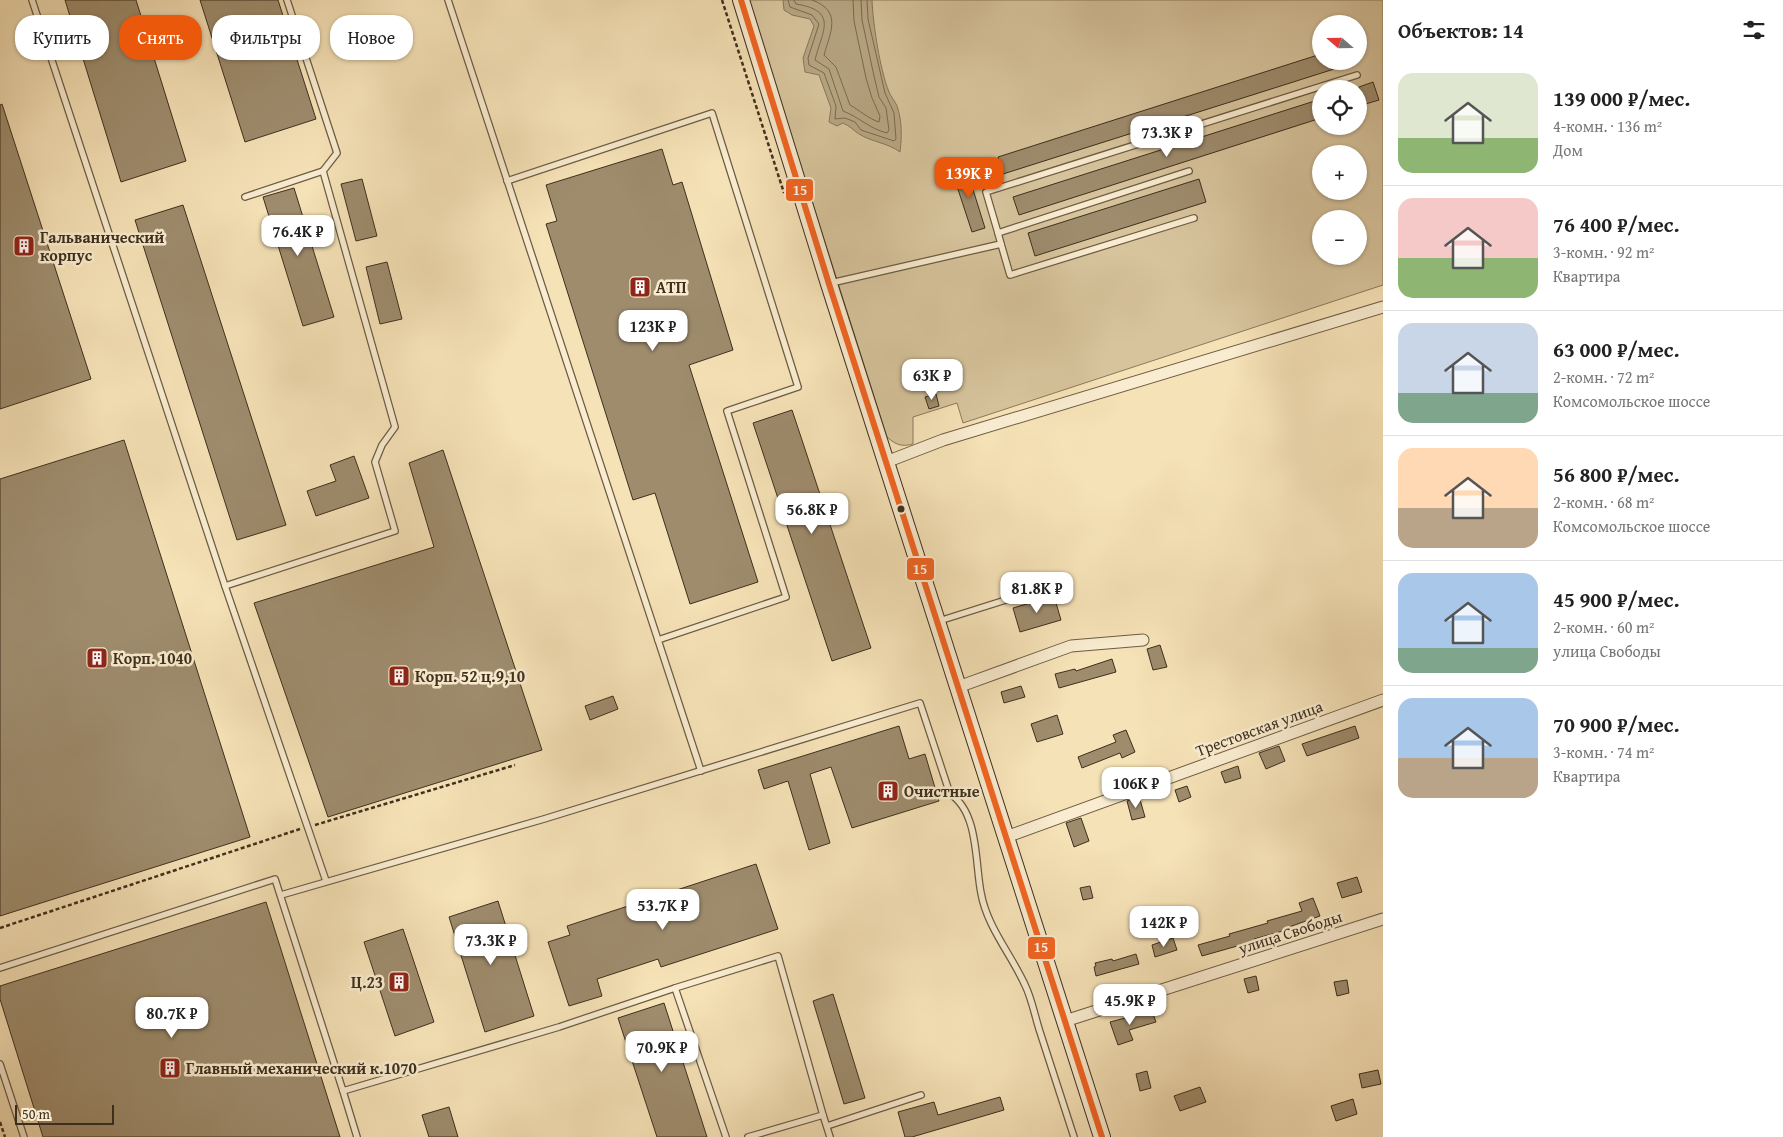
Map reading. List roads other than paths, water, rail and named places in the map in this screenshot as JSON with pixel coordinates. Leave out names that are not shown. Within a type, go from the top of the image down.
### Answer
[{"type":"main road","points":[[741,0],[829,284],[1102,1137]]},
{"type":"street","points":[[886,462],[943,440],[1383,307]]},
{"type":"street","points":[[958,688],[1071,646],[1143,640]]},
{"type":"street","name":"Трестовская улица","points":[[1006,837],[1383,700]]},
{"type":"street","name":"улица Свободы","points":[[1065,1021],[1383,919]]},
{"type":"lane","points":[[32,0],[225,586],[326,881]]},
{"type":"lane","points":[[245,197],[323,171],[337,153],[286,0]]},
{"type":"lane","points":[[448,0],[701,771]]},
{"type":"lane","points":[[1194,218],[1010,275],[986,192],[1357,76]]},
{"type":"lane","points":[[507,181],[712,113],[798,387],[727,411],[786,597],[658,640]]},
{"type":"lane","points":[[225,586],[396,532],[375,462],[382,445],[395,427],[323,171]]},
{"type":"lane","points":[[998,233],[1189,171]]},
{"type":"lane","points":[[829,284],[1001,244]]},
{"type":"lane","points":[[937,621],[1063,582]]},
{"type":"lane","points":[[281,895],[544,819],[920,703],[950,794],[957,798],[974,836],[981,892],[985,908],[1026,987],[1074,1137]]},
{"type":"lane","points":[[0,968],[275,879],[357,1137]]},
{"type":"lane","points":[[343,1091],[559,1027],[778,956],[830,1137]]},
{"type":"lane","points":[[675,988],[726,1137]]},
{"type":"lane","points":[[0,1064],[24,1137]]},
{"type":"lane","points":[[827,1126],[921,1095]]},
{"type":"lane","points":[[748,1137],[823,1115]]},
{"type":"water","points":[[783,0],[872,0],[875,34],[880,60],[889,92],[897,106],[900,117],[900,152],[864,137],[848,125],[843,123],[837,126],[829,122],[831,108],[819,75],[805,72],[803,58],[814,26],[810,19],[792,15],[784,10]]},
{"type":"place","name":"Гальванический корпус","points":[[24,246]]},
{"type":"place","name":"АТП","points":[[640,287]]},
{"type":"place","name":"Корп. 1040","points":[[97,658]]},
{"type":"place","name":"Корп. 52 ц.9,10","points":[[399,676]]},
{"type":"place","name":"Очистные","points":[[888,791]]},
{"type":"place","name":"Ц.23","points":[[399,982]]},
{"type":"place","name":"Главный механический к.1070","points":[[170,1068]]}]
